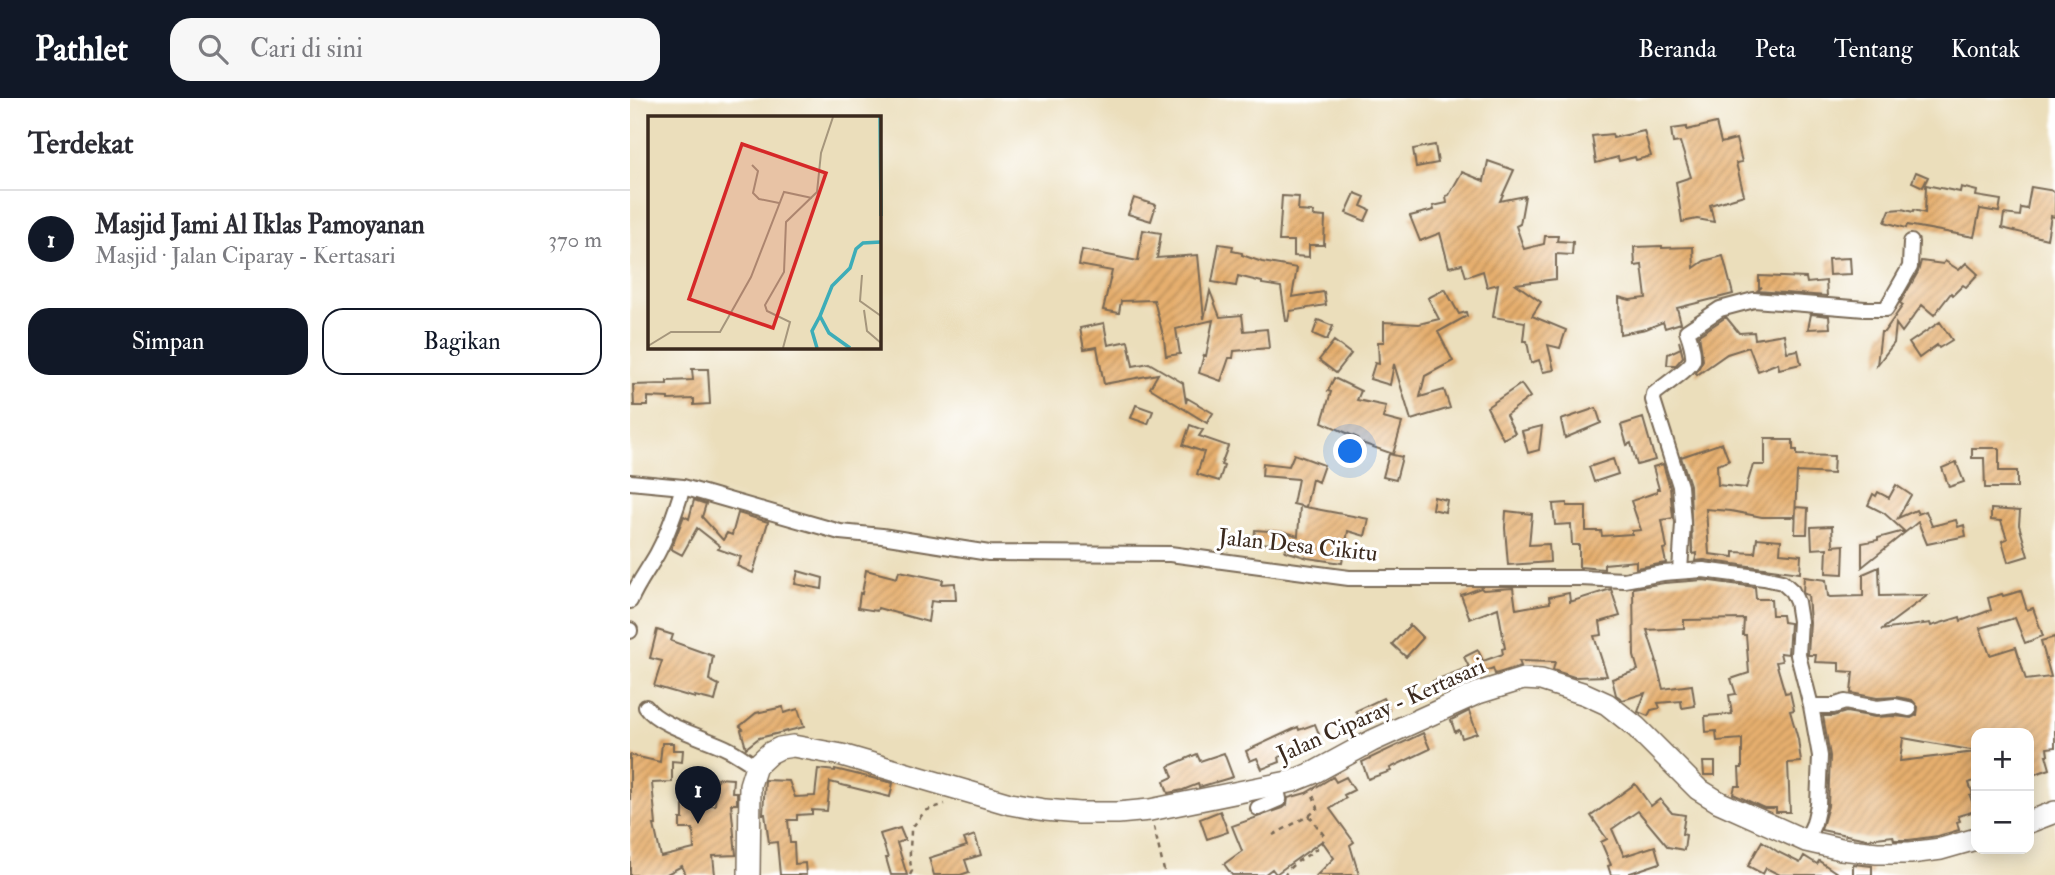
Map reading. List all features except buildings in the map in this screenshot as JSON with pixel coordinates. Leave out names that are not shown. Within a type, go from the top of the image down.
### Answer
[{"type":"main road","name":"Jalan Ciparay - Kertasari","points":[[756,766],[770,753],[793,746],[842,755],[1010,804],[1097,814],[1150,810],[1276,785],[1313,774],[1372,741],[1478,693],[1523,679],[1541,680],[1608,704],[1636,727],[1698,789],[1719,802],[1806,841],[1841,849],[1910,853],[1941,849],[1971,840]]},
{"type":"main road","points":[[749,875],[750,785],[756,766]]},
{"type":"main road","points":[[2034,820],[2055,812]]},
{"type":"street","points":[[1680,571],[1683,523],[1680,486],[1653,400],[1654,394],[1693,361],[1688,331],[1720,309],[1754,300],[1886,309],[1910,267],[1911,242]]},
{"type":"street","name":"Jalan Desa Cikitu","points":[[630,482],[683,487],[839,532],[989,553],[1170,554],[1349,578],[1624,580],[1703,570],[1764,578],[1787,586],[1797,602],[1800,621],[1798,655],[1820,756],[1818,805],[1806,841]]},
{"type":"street","points":[[630,601],[671,525],[683,487]]},
{"type":"street","points":[[1811,706],[1854,702],[1877,708],[1895,706],[1909,709]]},
{"type":"street","points":[[646,707],[651,714],[662,720],[730,750],[756,766]]},
{"type":"street","points":[[1258,808],[1279,799],[1276,785]]},
{"type":"path","points":[[1273,835],[1308,817],[1318,808],[1313,795]]},
{"type":"path","points":[[910,875],[912,871],[908,859],[912,844],[911,829],[925,811],[950,802]]},
{"type":"path","points":[[1150,810],[1165,875]]},
{"type":"path","points":[[1285,875],[1288,869],[1322,844],[1325,837],[1308,817]]},
{"type":"place","name":"Masjid Jami Al Iklas Pamoyanan","points":[[698,824]]}]
